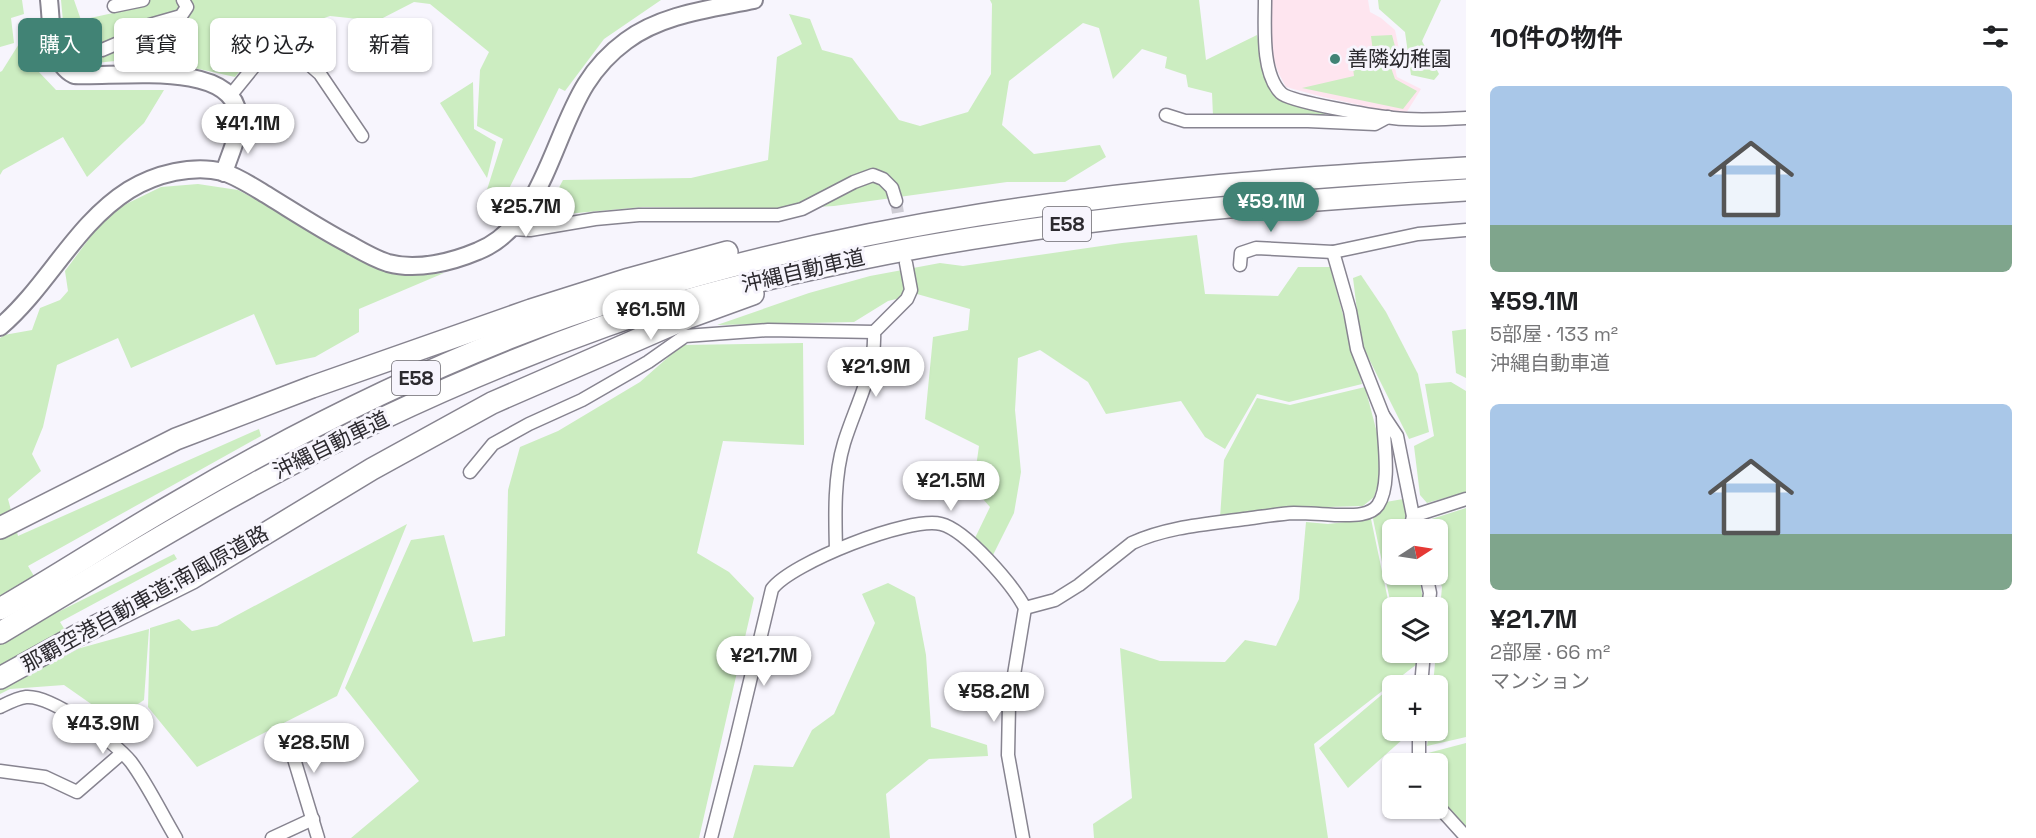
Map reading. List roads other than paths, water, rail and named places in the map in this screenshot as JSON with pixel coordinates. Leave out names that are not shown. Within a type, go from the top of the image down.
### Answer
[{"type":"highway","name":"沖縄自動車道","points":[[0,633],[37,599],[121,535],[240,466],[350,408],[509,338],[664,285],[728,266],[832,241],[940,220],[1057,202],[1187,187],[1466,168]]},
{"type":"highway","name":"沖縄自動車道","points":[[0,609],[37,599],[140,549],[257,482],[368,425],[498,367],[606,326],[722,289],[920,246],[1129,216],[1344,197],[1466,190]]},
{"type":"highway","points":[[0,528],[176,439],[343,376],[531,310],[629,279],[728,252],[832,241]]},
{"type":"highway","name":"那覇空港自動車道;南風原道路","points":[[0,678],[76,636],[192,578],[439,431],[522,388],[687,318],[823,266]]},
{"type":"main road","points":[[49,0],[52,18]]},
{"type":"main road","points":[[0,327],[39,287],[98,214],[124,194],[150,180],[180,172],[203,170],[224,173],[251,186],[335,237],[389,263],[415,266],[456,259],[481,250],[500,239],[511,229],[534,195],[564,127],[586,85],[616,49],[645,29],[663,22],[754,0]]},
{"type":"main road","points":[[69,72],[74,75],[174,75],[207,82],[220,88],[230,96],[236,106],[239,122],[224,173]]},
{"type":"street","points":[[114,6],[143,0]]},
{"type":"street","points":[[102,50],[130,38],[146,26],[181,15],[187,7],[183,0]]},
{"type":"street","points":[[1265,0],[1265,44],[1269,67],[1272,80],[1282,94],[1298,100],[1388,117],[1466,118]]},
{"type":"street","points":[[230,96],[268,48],[286,44],[320,74],[362,136]]},
{"type":"street","points":[[1166,115],[1185,120],[1376,124],[1388,117]]},
{"type":"street","points":[[511,229],[530,230],[595,219],[639,215],[778,215],[802,209],[854,182],[873,175],[883,179],[892,188],[896,201]]},
{"type":"street","points":[[1240,265],[1241,253],[1256,248],[1333,252],[1418,234],[1466,230]]},
{"type":"street","points":[[1333,252],[1350,311],[1357,349],[1383,415],[1397,436],[1412,519]]},
{"type":"street","points":[[836,549],[838,466],[873,357],[874,332],[907,299],[911,290],[906,263]]},
{"type":"street","points":[[470,472],[494,444],[529,424],[582,400],[648,362],[685,336],[768,330],[874,332]]},
{"type":"street","points":[[1025,608],[1055,600],[1079,585],[1132,543],[1141,539],[1202,524],[1291,513],[1364,513],[1376,508],[1381,499],[1386,464],[1383,415]]},
{"type":"street","points":[[1413,516],[1466,499]]},
{"type":"street","points":[[711,838],[735,748],[772,590],[776,583],[795,569],[836,549],[913,526],[939,523],[960,535],[988,561],[1018,594],[1025,608],[1009,705],[1008,755],[1023,838]]},
{"type":"street","points":[[0,707],[12,700],[26,697],[51,703],[102,735],[131,763],[176,838]]},
{"type":"street","points":[[288,739],[318,838]]},
{"type":"street","points":[[0,771],[45,777],[77,792],[122,753]]},
{"type":"street","points":[[1448,817],[1466,837]]},
{"type":"street","points":[[272,838],[314,819]]},
{"type":"tunnel","points":[[896,201],[905,256]]},
{"type":"place","name":"善隣幼稚園","points":[[1335,59]]}]
